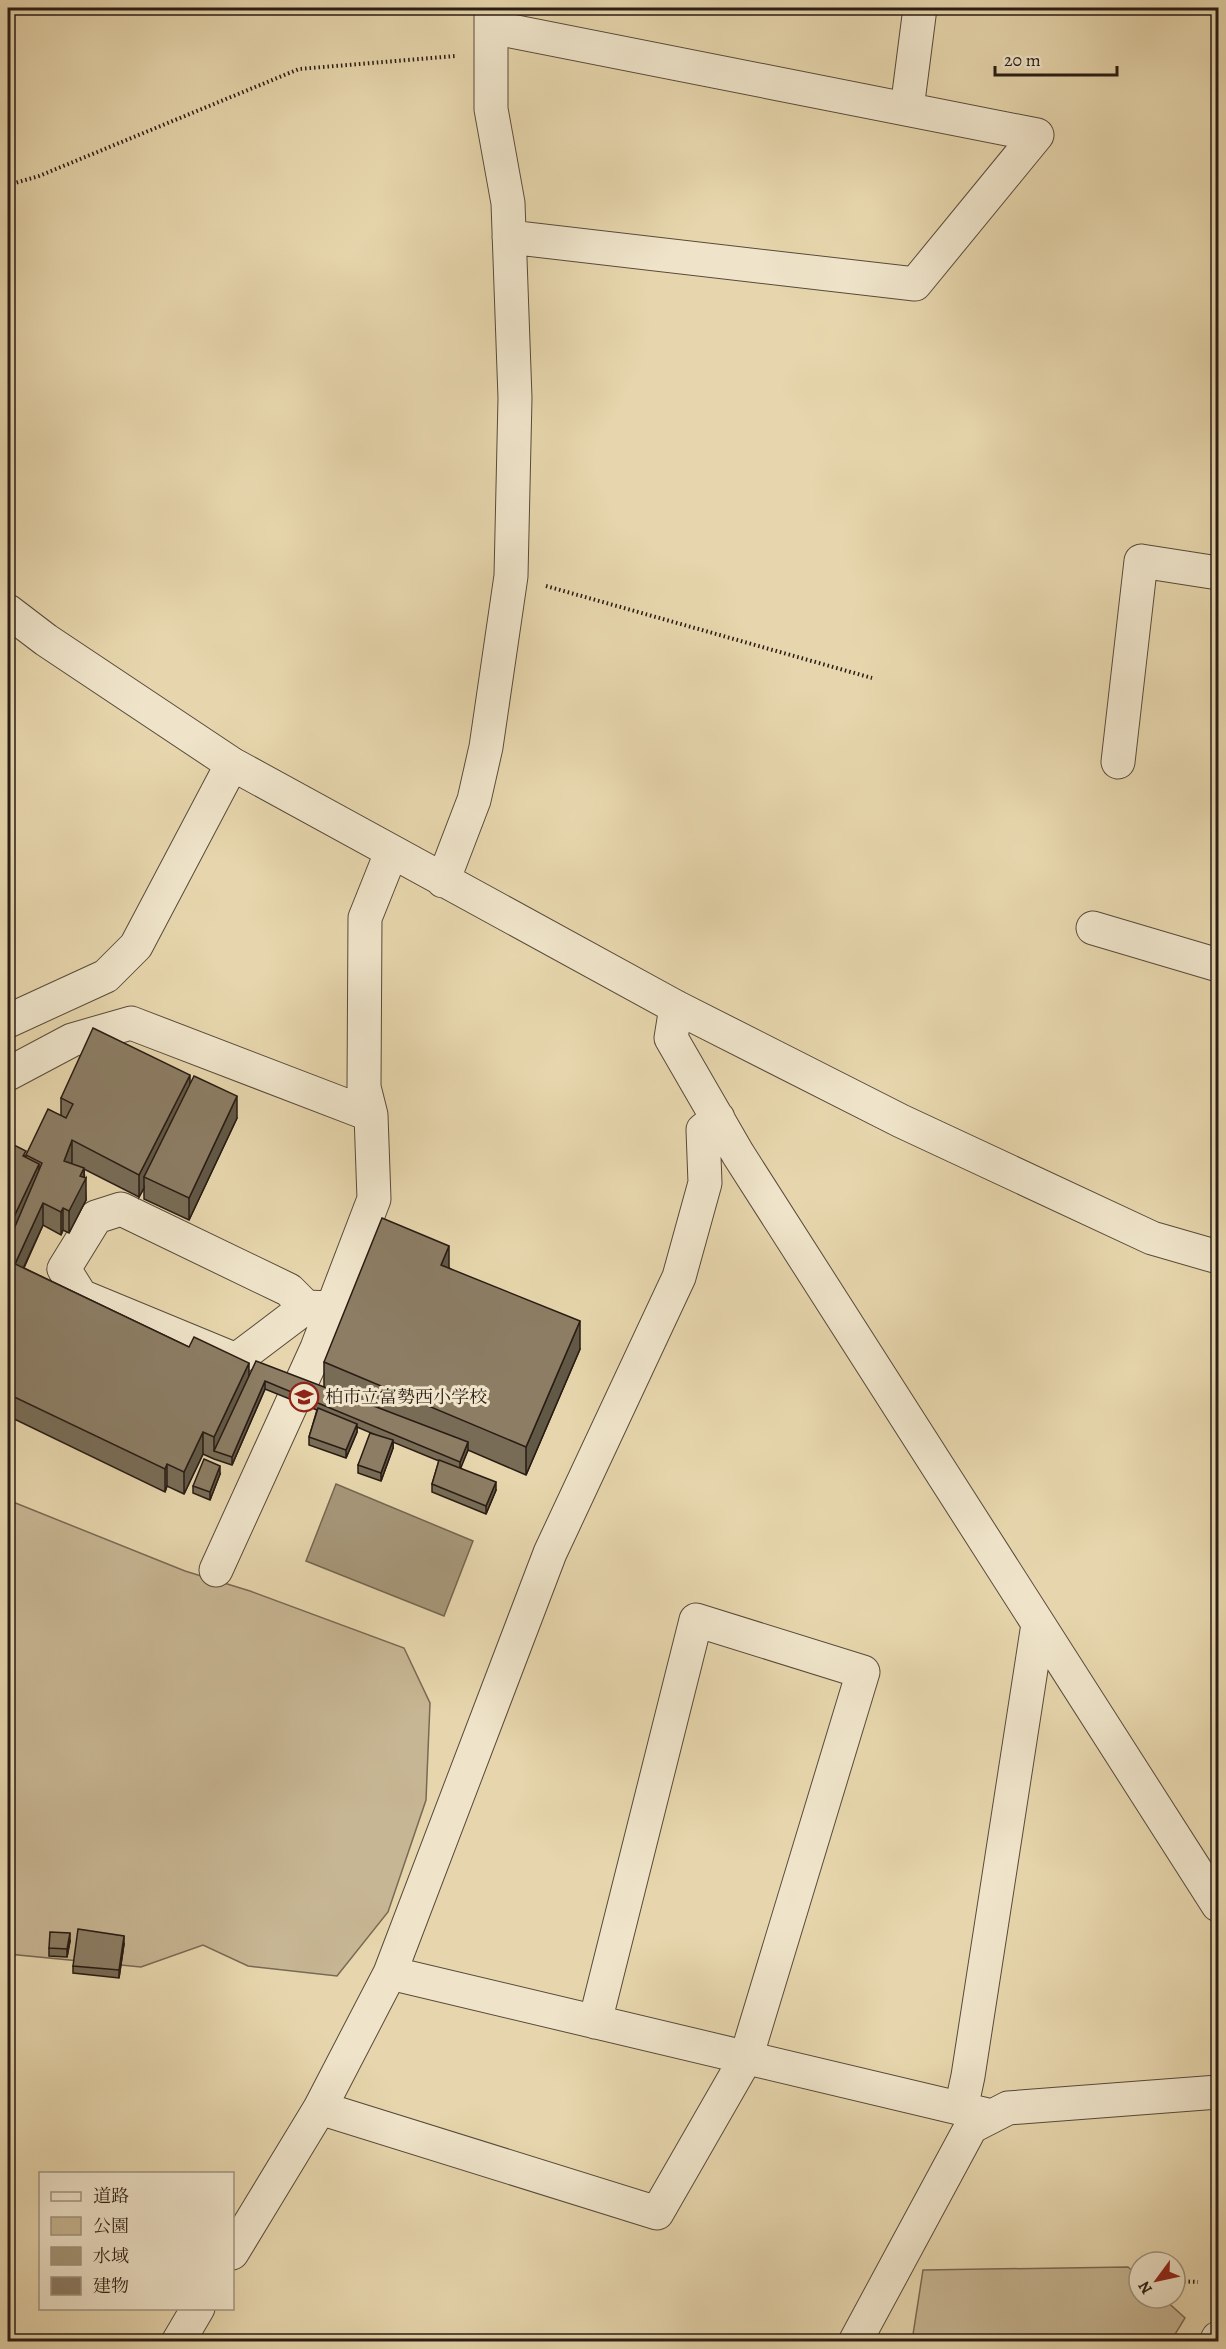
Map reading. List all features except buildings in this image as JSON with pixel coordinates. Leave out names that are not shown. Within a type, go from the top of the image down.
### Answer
[{"type":"street","points":[[907,109],[920,8]]},
{"type":"street","points":[[443,881],[474,800],[486,747],[511,576],[515,398],[509,237],[508,203],[491,109],[491,29],[1037,135],[915,284],[509,237]]},
{"type":"street","points":[[1118,762],[1141,561],[1218,573]]},
{"type":"street","points":[[8,611],[46,640],[232,764],[676,1007],[901,1121],[1152,1238],[1218,1257]]},
{"type":"street","points":[[8,1021],[106,976],[136,946],[232,764]]},
{"type":"street","points":[[216,1570],[317,1348],[319,1308],[374,1199],[371,1115],[363,1087],[365,918],[392,853]]},
{"type":"street","points":[[1092,928],[1218,965]]},
{"type":"street","points":[[676,1007],[671,1038],[738,1154],[1218,1905]]},
{"type":"street","points":[[8,1074],[72,1040],[131,1023],[371,1115]]},
{"type":"street","points":[[234,2250],[320,2108],[390,1973],[550,1553],[679,1277],[705,1183],[703,1130],[718,1118]]},
{"type":"street","points":[[121,1209],[289,1290],[319,1308],[236,1360],[81,1296],[64,1269],[96,1216],[121,1209]]},
{"type":"street","points":[[320,2108],[657,2212],[746,2058],[863,1672],[696,1620],[595,2022]]},
{"type":"street","points":[[855,2342],[971,2127],[976,2113],[968,2076],[1038,1624]]},
{"type":"street","points":[[390,1973],[976,2113],[1008,2108],[1218,2092]]},
{"type":"street","points":[[178,2342],[197,2310]]},
{"type":"path","points":[[8,185],[39,176],[299,69],[491,29]]},
{"type":"path","points":[[511,576],[872,678]]},
{"type":"path","points":[[1187,2282],[1198,2282]]},
{"type":"green space","points":[[8,1500],[185,1571],[250,1591],[404,1648],[430,1703],[426,1800],[388,1912],[337,1976],[248,1966],[203,1945],[141,1967],[8,1954]]},
{"type":"green space","points":[[1127,2267],[1127,2310],[1176,2310],[1185,2318],[1171,2341],[912,2341],[923,2270]]},
{"type":"water","points":[[336,1484],[473,1541],[444,1616],[306,1561]]},
{"type":"place","name":"柏市立富勢西小学校","points":[[304,1397]]}]
